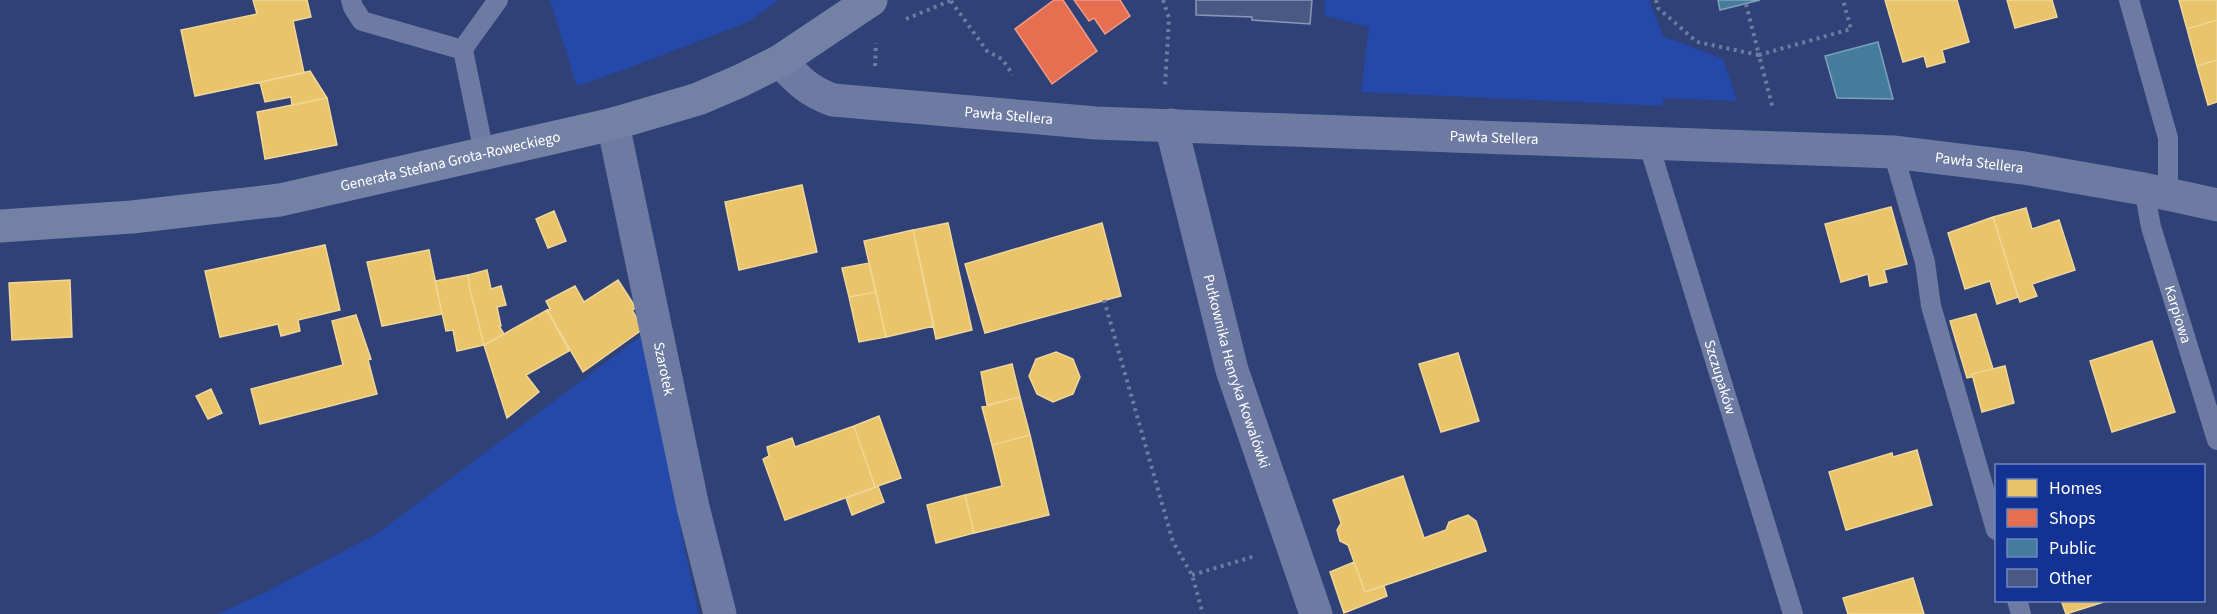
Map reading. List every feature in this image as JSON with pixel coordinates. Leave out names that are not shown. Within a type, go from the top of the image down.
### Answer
[{"type":"street","name":"Generała Stefana Grota-Roweckiego","points":[[0,226],[132,217],[280,200],[614,124],[698,99],[780,61],[871,0]]},
{"type":"street","name":"Pawła Stellera","points":[[780,61],[802,84],[817,94],[833,100],[1096,123],[1893,152],[2024,168],[2217,205]]},
{"type":"street","name":"Szarotek","points":[[614,124],[693,507],[720,614]]},
{"type":"street","name":"Pułkownika Henryka Kowalówki","points":[[1171,126],[1232,370],[1316,614]]},
{"type":"lane","points":[[351,0],[353,8],[362,21],[463,50]]},
{"type":"lane","points":[[484,153],[463,50],[498,0]]},
{"type":"lane","name":"Karpiowa","points":[[2129,0],[2168,138],[2151,227],[2217,440]]},
{"type":"lane","name":"Szczupaków","points":[[1648,142],[1793,614]]},
{"type":"lane","points":[[1893,152],[1925,262],[1931,306],[1995,527]]},
{"type":"path","points":[[1163,0],[1169,18],[1165,87]]},
{"type":"path","points":[[1656,0],[1658,8],[1697,42],[1759,55],[1851,30],[1843,0]]},
{"type":"path","points":[[1746,4],[1783,147]]},
{"type":"path","points":[[875,70],[876,37]]},
{"type":"path","points":[[1104,300],[1173,542],[1192,574],[1203,614]]},
{"type":"path","points":[[1192,574],[1293,544]]},
{"type":"shaded area","points":[[550,0],[779,0],[748,22],[577,86]]},
{"type":"shaded area","points":[[1325,0],[1649,0],[1663,36],[1723,59],[1737,101],[1663,98],[1663,106],[1361,92],[1369,27],[1325,16]]},
{"type":"shaded area","points":[[645,333],[684,546],[699,614],[217,614],[266,592],[378,533]]},
{"type":"building: Homes","points":[[253,0],[307,0],[311,17],[293,21],[304,73],[195,96],[181,30],[257,14]]},
{"type":"building: Homes","points":[[1885,0],[1957,0],[1969,42],[1942,50],[1945,62],[1927,67],[1924,56],[1903,62]]},
{"type":"building: Homes","points":[[2007,0],[2052,0],[2057,17],[2015,28]]},
{"type":"building: Homes","points":[[2179,0],[2217,0],[2217,20],[2187,29]]},
{"type":"building: Homes","points":[[2217,20],[2217,60],[2197,66],[2187,29]]},
{"type":"building: Homes","points":[[2217,60],[2217,102],[2208,105],[2197,66]]},
{"type":"building: Homes","points":[[310,71],[327,98],[292,105],[291,97],[265,102],[260,82]]},
{"type":"building: Homes","points":[[327,98],[337,145],[265,159],[257,112]]},
{"type":"building: Homes","points":[[802,185],[817,252],[739,270],[725,202]]},
{"type":"building: Homes","points":[[1891,207],[1907,264],[1884,270],[1887,282],[1870,286],[1868,274],[1841,282],[1825,224]]},
{"type":"building: Homes","points":[[2026,208],[2032,229],[2059,220],[2075,270],[2032,284],[2037,296],[2020,302],[1993,217]]},
{"type":"building: Homes","points":[[554,211],[566,241],[548,248],[536,219]]},
{"type":"building: Homes","points":[[1993,217],[2018,297],[1997,304],[1990,281],[1965,289],[1948,233]]},
{"type":"building: Homes","points":[[948,223],[972,330],[936,339],[913,230]]},
{"type":"building: Homes","points":[[1102,223],[1121,296],[985,333],[965,264]]},
{"type":"building: Homes","points":[[913,230],[934,326],[886,337],[864,241]]},
{"type":"building: Homes","points":[[325,245],[340,310],[298,320],[300,331],[281,336],[278,324],[220,337],[205,271]]},
{"type":"building: Homes","points":[[429,250],[442,314],[382,326],[367,262]]},
{"type":"building: Homes","points":[[869,263],[876,292],[849,297],[842,268]]},
{"type":"building: Homes","points":[[487,270],[491,289],[501,286],[506,305],[497,307],[501,326],[499,326],[504,334],[484,345],[468,275]]},
{"type":"building: Homes","points":[[468,275],[484,345],[457,351],[453,330],[446,331],[435,281]]},
{"type":"building: Homes","points":[[70,280],[72,337],[12,340],[9,283]]},
{"type":"building: Homes","points":[[618,280],[636,308],[632,310],[643,329],[583,372],[547,310],[550,309],[546,301],[575,286],[584,302]]},
{"type":"building: Homes","points":[[876,292],[886,337],[859,342],[849,297]]},
{"type":"building: Homes","points":[[547,310],[569,351],[526,375],[539,392],[507,418],[484,345]]},
{"type":"building: Homes","points":[[1976,314],[1993,369],[1972,374],[1972,377],[1967,378],[1950,321]]},
{"type":"building: Homes","points":[[356,315],[371,359],[368,360],[377,394],[260,424],[251,389],[343,365],[332,321]]},
{"type":"building: Homes","points":[[2152,341],[2175,412],[2112,432],[2090,361]]},
{"type":"building: Homes","points":[[1056,352],[1073,359],[1080,377],[1073,394],[1053,402],[1037,394],[1029,376],[1036,359]]},
{"type":"building: Homes","points":[[1458,353],[1479,421],[1441,432],[1419,364]]},
{"type":"building: Homes","points":[[1012,364],[1020,397],[987,405],[981,372]]},
{"type":"building: Homes","points":[[2005,366],[2014,403],[1982,412],[1972,374]]},
{"type":"building: Homes","points":[[211,389],[222,413],[208,419],[196,396]]},
{"type":"building: Homes","points":[[1020,397],[1030,435],[992,445],[982,407]]},
{"type":"building: Homes","points":[[879,416],[901,478],[875,487],[854,426]]},
{"type":"building: Homes","points":[[854,426],[875,487],[785,520],[763,459],[769,456],[767,447],[792,438],[795,447]]},
{"type":"building: Homes","points":[[1030,435],[1049,515],[974,533],[965,495],[1002,486],[992,445]]},
{"type":"building: Homes","points":[[1917,450],[1932,505],[1846,530],[1829,472],[1892,453],[1893,457]]},
{"type":"building: Homes","points":[[1403,476],[1424,538],[1446,530],[1449,522],[1468,515],[1476,521],[1486,551],[1365,592],[1348,545],[1340,541],[1337,530],[1341,523],[1333,500]]},
{"type":"building: Homes","points":[[878,486],[884,502],[852,515],[846,498]]},
{"type":"building: Homes","points":[[965,495],[974,533],[936,543],[927,505]]},
{"type":"building: Homes","points":[[1354,562],[1365,592],[1384,586],[1387,596],[1344,613],[1330,572]]},
{"type":"building: Homes","points":[[1913,578],[1924,614],[1848,614],[1843,598]]},
{"type":"building: Homes","points":[[2062,602],[2104,602],[2066,614]]},
{"type":"building: Shops","points":[[1054,0],[1063,0],[1097,51],[1052,84],[1015,29]]},
{"type":"building: Shops","points":[[1074,0],[1120,0],[1130,16],[1105,34],[1094,18],[1089,21]]},
{"type":"building: Public","points":[[1718,0],[1760,0],[1720,10]]},
{"type":"building: Public","points":[[1878,42],[1893,99],[1837,98],[1825,56]]},
{"type":"building: Other","points":[[1196,0],[1312,0],[1310,24],[1252,20],[1252,17],[1196,15]]}]
